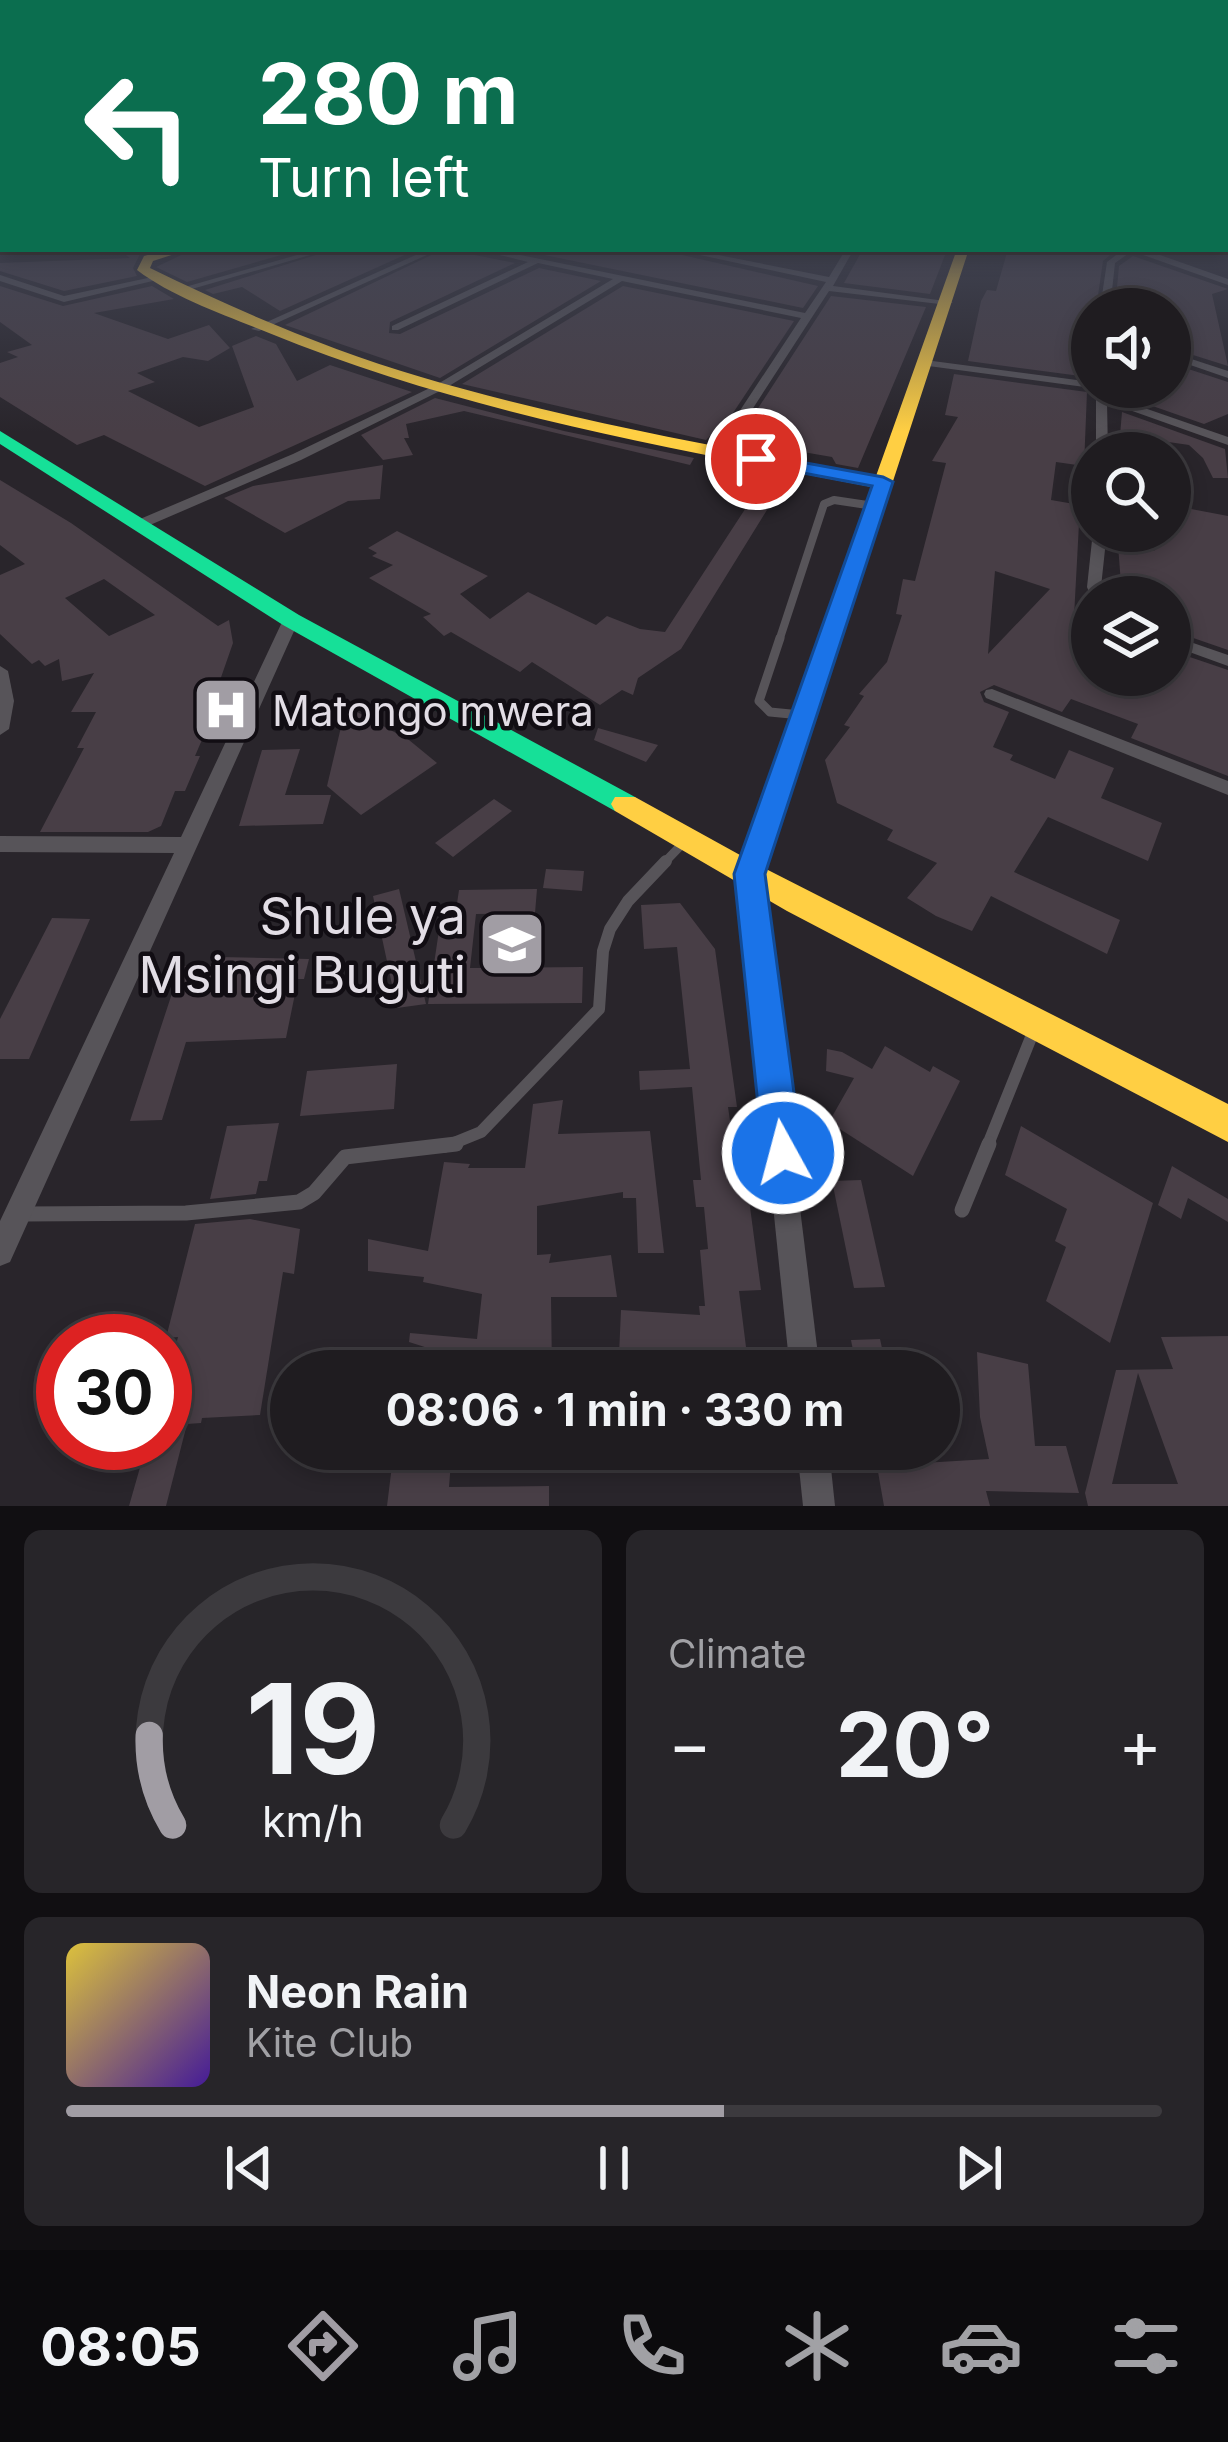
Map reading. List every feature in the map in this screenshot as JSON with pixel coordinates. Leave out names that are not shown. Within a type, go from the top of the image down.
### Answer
[{"type":"main road","points":[[181,291],[256,329],[440,388],[879,494]]},
{"type":"main road","points":[[749,874],[951,291]]},
{"type":"main road","points":[[0,436],[290,620],[749,874],[1228,1124]]},
{"type":"street","points":[[40,291],[64,299],[116,291]]},
{"type":"street","points":[[256,329],[341,291]]},
{"type":"street","points":[[395,328],[472,291]]},
{"type":"street","points":[[138,526],[261,474],[440,388],[599,291]]},
{"type":"street","points":[[686,291],[807,316]]},
{"type":"street","points":[[718,453],[823,291]]},
{"type":"street","points":[[877,291],[948,302]]},
{"type":"street","points":[[1191,362],[1228,375]]},
{"type":"street","points":[[925,363],[1071,382]]},
{"type":"street","points":[[1143,408],[1228,441]]},
{"type":"street","points":[[0,1252],[290,620]]},
{"type":"street","points":[[1191,648],[1228,661]]},
{"type":"street","points":[[0,671],[6,701],[0,729]]},
{"type":"street","points":[[992,694],[1228,788]]},
{"type":"street","points":[[0,844],[183,845]]},
{"type":"street","points":[[749,874],[803,1350]]},
{"type":"street","points":[[815,1470],[819,1506]]},
{"type":"lane","points":[[801,715],[770,712],[759,701],[824,504],[879,494]]},
{"type":"lane","points":[[17,1214],[187,1213],[299,1202],[314,1193],[346,1156],[451,1146],[481,1132],[599,1009],[605,993],[602,959],[615,919],[686,839]]},
{"type":"lane","points":[[962,1210],[1036,1025]]},
{"type":"building","points":[[0,291],[17,291],[63,306],[129,291],[161,291],[174,299],[94,313],[168,339],[209,325],[230,348],[208,361],[183,357],[137,373],[155,382],[128,391],[199,427],[254,407],[232,346],[256,336],[276,344],[297,381],[330,365],[412,392],[205,486],[104,435],[77,445],[0,397],[0,363],[18,357],[7,352],[32,345],[0,322]]},
{"type":"building","points":[[249,291],[324,291],[280,311]]},
{"type":"building","points":[[356,291],[455,291],[390,322],[389,333],[400,334],[490,291],[584,291],[440,378],[285,325]]},
{"type":"building","points":[[614,291],[649,291],[794,321],[733,413],[706,440],[462,384]]},
{"type":"building","points":[[721,291],[814,291],[803,308]]},
{"type":"building","points":[[986,291],[1071,291],[1071,375],[968,361]]},
{"type":"building","points":[[1191,291],[1221,291],[1212,294],[1228,366],[1191,354]]},
{"type":"building","points":[[831,296],[926,307],[858,468],[836,464],[832,457],[803,452],[800,457],[748,447],[764,418],[753,416]]},
{"type":"building","points":[[1191,370],[1228,382],[1228,414],[1204,424],[1158,408],[1191,408]]},
{"type":"building","points":[[954,374],[1071,390],[1071,408],[1086,408],[1085,432],[1071,432],[1071,464],[1056,462],[1051,500],[1071,503],[1071,552],[1077,552],[1076,576],[1071,576],[1071,696],[1191,696],[1191,657],[1228,670],[1228,776],[1131,738],[1138,724],[1071,699],[1062,712],[994,685],[980,692],[984,702],[1009,712],[993,747],[1013,755],[1010,760],[1055,779],[1069,750],[1114,768],[1101,798],[1162,823],[1148,861],[1048,817],[1014,872],[1120,920],[1107,954],[991,896],[972,931],[907,898],[937,863],[887,840],[893,830],[837,803],[825,760],[850,727],[844,725],[864,696],[859,694],[887,662],[902,615],[896,614],[903,579],[915,581],[946,463],[932,461],[958,417],[945,415]],"holes":[[[995,571],[1050,589],[988,654]]]},
{"type":"building","points":[[435,398],[694,458],[690,465],[464,411],[406,424],[409,438],[404,438],[413,455],[383,460],[361,435]]},
{"type":"building","points":[[1122,412],[1178,432],[1120,432]]},
{"type":"building","points":[[1191,437],[1225,449],[1228,478],[1213,478],[1191,447]]},
{"type":"building","points":[[383,465],[380,499],[348,501],[285,533],[224,498],[253,486]]},
{"type":"building","points":[[737,466],[788,476],[681,649],[638,678],[633,695],[622,690],[600,705],[532,662],[520,672],[451,632],[444,636],[423,617],[431,614],[369,578],[393,565],[372,556],[377,553],[368,548],[397,531],[488,576],[460,594],[490,619],[528,592],[596,625],[607,616],[640,629],[665,632],[764,480],[733,474]]},
{"type":"building","points":[[0,480],[71,523],[218,626],[229,620],[233,643],[218,686],[225,686],[185,791],[175,791],[161,826],[148,832],[40,832],[84,748],[77,748],[96,712],[71,712],[94,673],[62,681],[59,659],[45,666],[39,660],[32,664],[0,634],[0,575],[25,564],[0,545]],"holes":[[[104,579],[155,615],[109,636],[65,598]]]},
{"type":"building","points":[[1191,509],[1228,516],[1228,650],[1191,637],[1191,576],[1120,576],[1119,552],[1191,552]]},
{"type":"building","points":[[346,706],[409,740],[437,763],[361,815],[327,786]]},
{"type":"building","points":[[598,728],[658,745],[646,762],[594,740]]},
{"type":"building","points":[[300,749],[285,795],[331,795],[323,824],[239,826],[262,750]]},
{"type":"building","points":[[494,799],[512,811],[453,857],[435,843]]},
{"type":"building","points":[[546,869],[584,871],[582,891],[543,888]]},
{"type":"building","points":[[399,889],[426,1004],[397,1008],[373,896]]},
{"type":"building","points":[[537,889],[535,913],[476,914],[470,968],[583,967],[582,1003],[428,1004],[441,917],[455,917],[459,890]]},
{"type":"building","points":[[680,903],[715,949],[737,1107],[728,1107],[737,1169],[745,1169],[761,1290],[739,1291],[746,1350],[619,1350],[621,1310],[700,1315],[699,1306],[705,1306],[700,1250],[708,1249],[704,1207],[696,1207],[693,1180],[701,1180],[692,1087],[640,1090],[639,1071],[690,1069],[677,947],[644,949],[641,905]]},
{"type":"building","points":[[52,918],[90,919],[29,1059],[0,1059],[0,1019]]},
{"type":"building","points":[[220,957],[309,959],[304,979],[298,979],[286,1038],[186,1042],[162,1120],[130,1121],[181,966],[217,965]]},
{"type":"building","points":[[885,1046],[930,1072],[933,1066],[960,1081],[913,1176],[829,1122],[854,1078],[826,1071],[827,1049],[872,1069]]},
{"type":"building","points":[[397,1064],[394,1109],[300,1116],[307,1071]]},
{"type":"building","points":[[563,1100],[558,1134],[650,1131],[664,1253],[638,1253],[636,1198],[623,1198],[623,1192],[537,1206],[537,1255],[551,1254],[549,1263],[611,1255],[617,1297],[551,1297],[552,1350],[431,1350],[409,1342],[410,1333],[477,1339],[482,1294],[423,1282],[424,1277],[368,1271],[368,1239],[428,1251],[444,1162],[470,1164],[468,1168],[525,1168],[533,1104]]},
{"type":"building","points":[[279,1123],[267,1181],[259,1181],[256,1194],[210,1199],[227,1126]]},
{"type":"building","points":[[1021,1126],[1153,1203],[1110,1343],[1046,1301],[1066,1247],[1055,1241],[1067,1209],[1005,1175]]},
{"type":"building","points":[[1172,1166],[1228,1199],[1228,1222],[1188,1198],[1181,1219],[1158,1205]]},
{"type":"building","points":[[861,1180],[885,1287],[854,1288],[832,1181]]},
{"type":"building","points":[[250,1219],[300,1229],[294,1274],[283,1272],[260,1415],[202,1418],[201,1423],[192,1424],[192,1314],[172,1314],[195,1224]]},
{"type":"building","points":[[1228,1336],[1228,1506],[1088,1506],[1085,1493],[1116,1370],[1173,1369],[1161,1337]],"holes":[[[1138,1373],[1178,1484],[1112,1484]]]},
{"type":"building","points":[[880,1339],[882,1350],[853,1350],[851,1340]]},
{"type":"building","points":[[977,1352],[1028,1364],[1035,1446],[1066,1446],[1079,1493],[986,1491],[990,1506],[884,1506],[878,1470],[960,1470],[960,1461],[989,1459],[980,1417]]},
{"type":"building","points":[[139,1470],[175,1470],[166,1506],[129,1506]]},
{"type":"building","points":[[391,1470],[450,1470],[449,1487],[549,1486],[549,1506],[387,1506]]},
{"type":"traffic: fast","points":[[0,436],[291,620],[625,804]]},
{"type":"traffic: slow","points":[[188,291],[323,350],[413,380],[597,427],[883,483]]},
{"type":"traffic: slow","points":[[749,874],[949,291]]},
{"type":"traffic: slow","points":[[625,804],[798,902],[1228,1124]]},
{"type":"place","name":"Matongo mwera","points":[[226,710]]},
{"type":"place","name":"Shule ya Msingi Buguti","points":[[512,944]]},
{"type":"route","points":[[756,459],[883,482],[749,874],[783,1153]]}]
